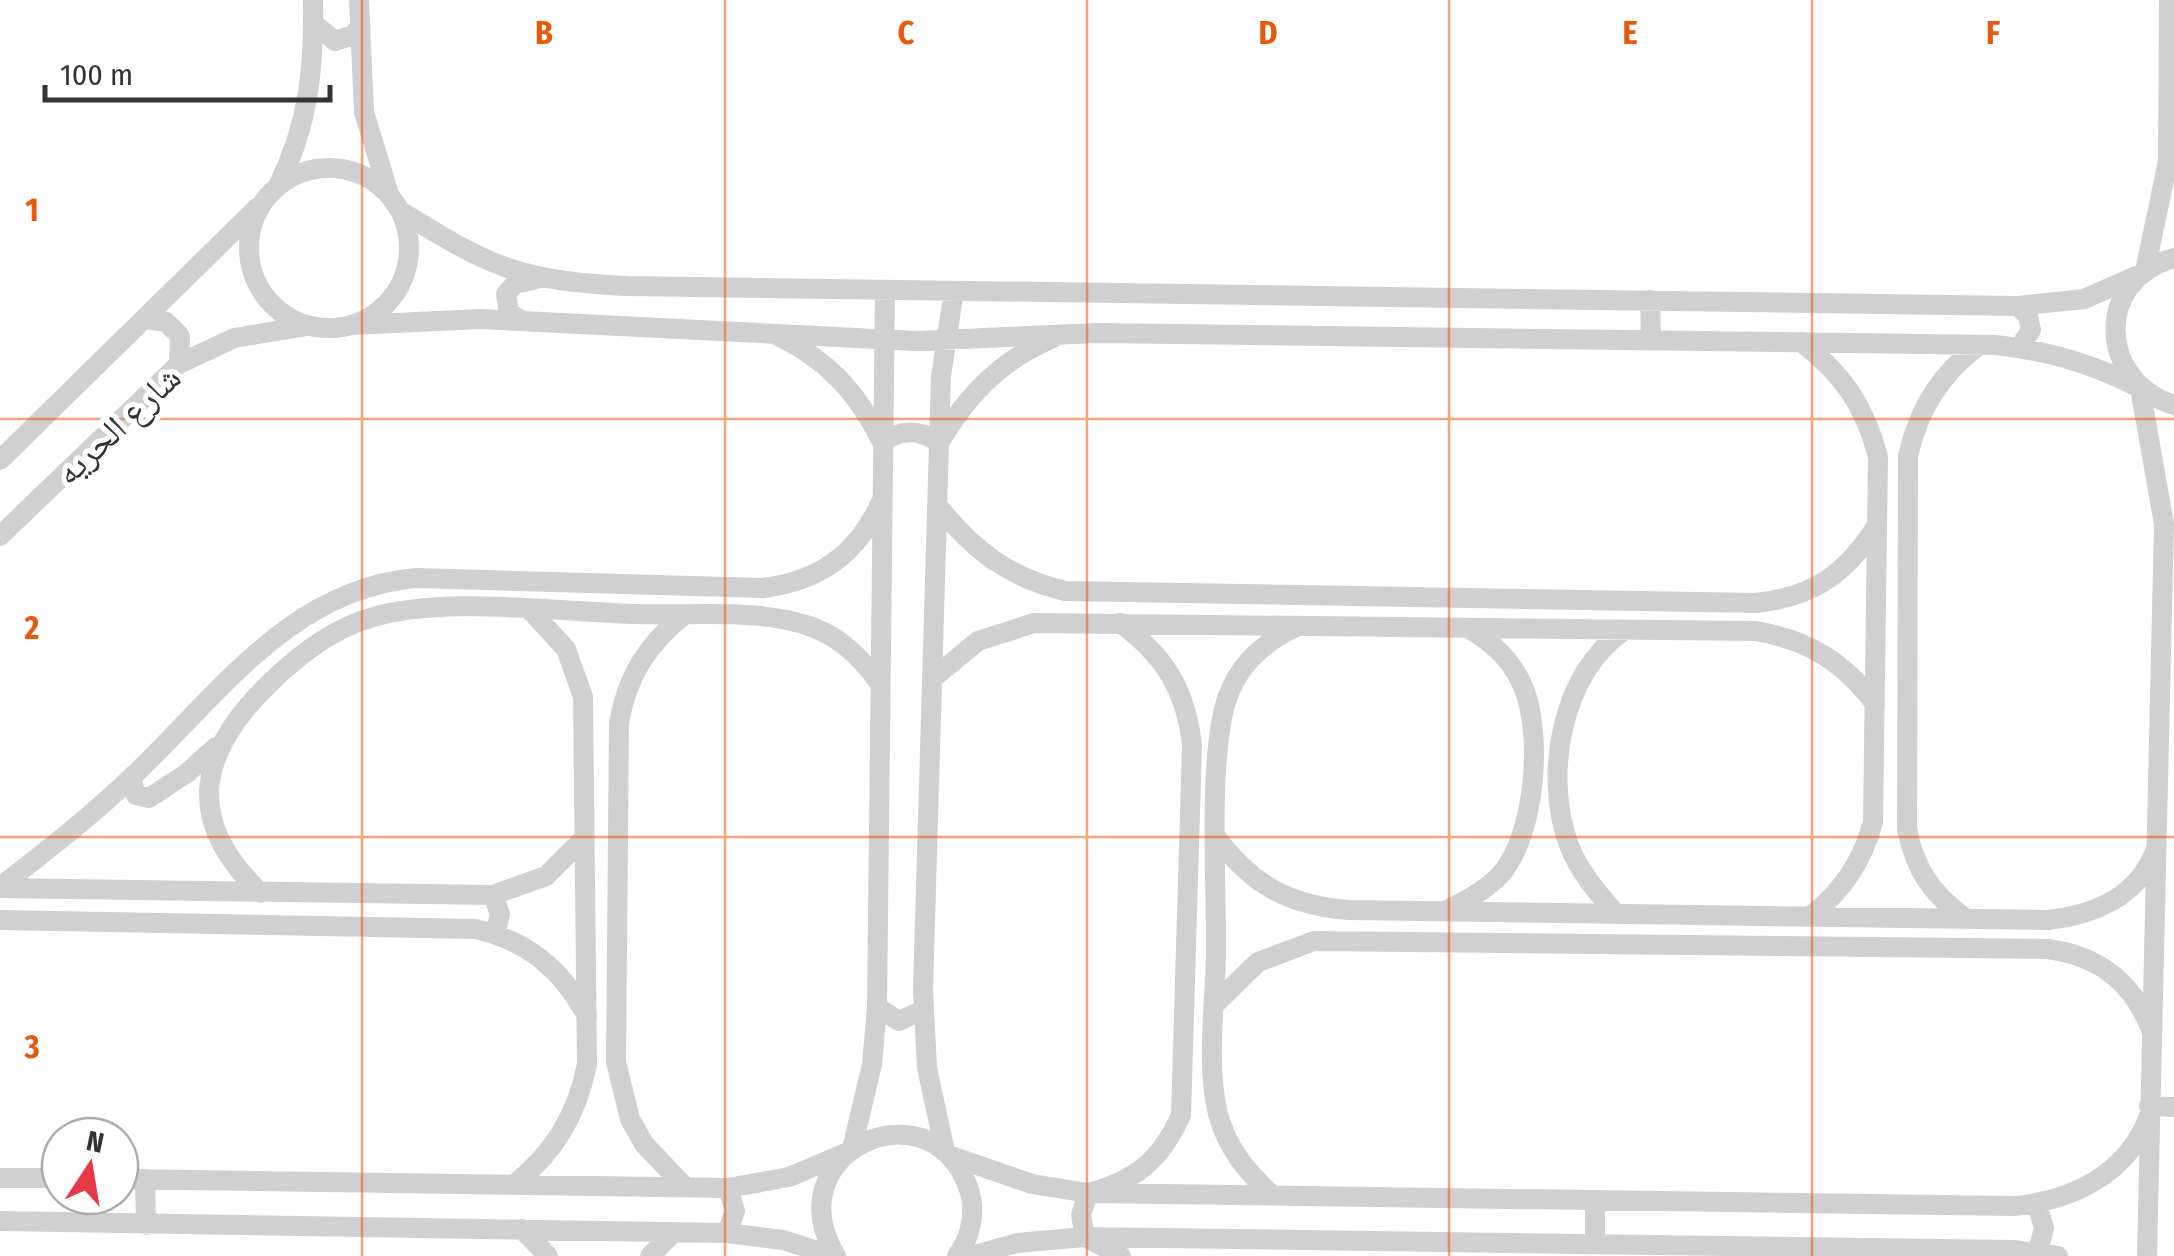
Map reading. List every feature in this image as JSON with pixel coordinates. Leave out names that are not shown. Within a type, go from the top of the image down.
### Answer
[{"type":"street","points":[[278,186],[295,152],[312,87],[313,0]]},
{"type":"street","points":[[360,0],[364,112],[388,192],[402,212],[477,259],[539,279],[626,286],[2018,306],[2084,299],[2174,258]]},
{"type":"street","points":[[2146,1256],[2155,851],[2169,519],[2140,388],[2124,368],[2116,344],[2116,318],[2124,294],[2143,273],[2171,164],[2169,1]]},
{"type":"street","points":[[314,24],[335,40],[344,40],[359,28]]},
{"type":"street","points":[[388,192],[369,178],[334,168],[299,173],[278,186],[262,203],[248,244],[258,286],[288,317],[308,326],[522,320],[884,339],[947,340],[1064,333],[1979,345],[2019,348],[2098,367],[2174,406]]},
{"type":"street","name":"شارع الحريه","points":[[0,460],[262,203]]},
{"type":"street","points":[[351,326],[391,300],[404,281],[410,258],[402,212]]},
{"type":"street","points":[[522,320],[509,312],[506,294],[515,284],[539,279]]},
{"type":"street","points":[[835,1256],[822,1223],[820,1203],[833,1168],[849,1151],[867,1093],[877,1006],[885,290]]},
{"type":"street","points":[[954,291],[939,443],[923,1010],[931,1096],[948,1154],[970,1190],[973,1210],[970,1229],[957,1256]]},
{"type":"street","points":[[1650,300],[1652,340]]},
{"type":"street","points":[[2018,306],[2031,323],[2029,337],[2019,348]]},
{"type":"street","points":[[147,319],[166,322],[180,336],[180,364]]},
{"type":"street","name":"شارع الحريه","points":[[0,536],[180,364],[234,338],[308,326]]},
{"type":"street","points":[[765,330],[822,360],[846,383],[882,442]]},
{"type":"street","points":[[939,443],[979,386],[1004,364],[1064,333]]},
{"type":"street","points":[[1801,342],[1824,359],[1860,403],[1878,457],[1876,800],[1857,866],[1829,902],[1811,916]]},
{"type":"street","points":[[1965,918],[1924,880],[1912,855],[1905,800],[1908,456],[1914,430],[1939,382],[1979,345]]},
{"type":"street","points":[[882,442],[904,432],[929,436],[939,443]]},
{"type":"street","points":[[1878,457],[1890,451],[1908,456]]},
{"type":"street","points":[[0,887],[132,778],[289,624],[312,608],[362,586],[444,578],[738,588],[788,585],[835,564],[854,546],[880,502]]},
{"type":"street","points":[[937,506],[980,554],[1006,571],[1065,590],[1756,603],[1814,590],[1839,574],[1878,525]]},
{"type":"street","points":[[784,619],[792,603],[788,585]]},
{"type":"street","points":[[1064,622],[1058,603],[1065,590]]},
{"type":"street","points":[[1756,603],[1762,614],[1756,631]]},
{"type":"street","points":[[132,778],[132,792],[149,798],[188,773],[218,746],[284,669],[341,630],[365,619],[446,608],[784,619],[840,641],[863,660],[880,684]]},
{"type":"street","points":[[514,1184],[546,1154],[571,1118],[586,1064],[586,722],[577,672],[566,649],[531,611]]},
{"type":"street","points":[[684,616],[663,632],[633,673],[619,723],[616,1062],[630,1118],[644,1144],[685,1187]]},
{"type":"street","points":[[932,679],[954,658],[992,636],[1034,624],[1064,622],[1756,631],[1811,646],[1858,681],[1876,704]]},
{"type":"street","points":[[1088,1193],[1119,1185],[1157,1156],[1180,1115],[1184,1083],[1192,775],[1188,715],[1164,662],[1120,623]]},
{"type":"street","points":[[1272,1195],[1248,1172],[1230,1145],[1213,1083],[1218,776],[1222,718],[1240,671],[1257,652],[1300,626]]},
{"type":"street","points":[[1444,912],[1475,896],[1501,874],[1519,847],[1528,815],[1530,712],[1523,685],[1509,661],[1490,641],[1466,628]]},
{"type":"street","points":[[1616,914],[1579,868],[1562,815],[1565,713],[1587,664],[1605,643],[1626,629]]},
{"type":"street","points":[[1530,712],[1552,706],[1565,713]]},
{"type":"street","points":[[586,722],[605,716],[619,723]]},
{"type":"street","points":[[218,746],[210,772],[213,826],[224,851],[261,892]]},
{"type":"street","points":[[1192,775],[1205,770],[1218,776]]},
{"type":"street","points":[[1876,800],[1890,804],[1905,800]]},
{"type":"street","points":[[1528,815],[1549,821],[1562,815]]},
{"type":"street","points":[[0,887],[494,895],[546,876],[585,837]]},
{"type":"street","points":[[1218,838],[1236,863],[1287,900],[1317,908],[1444,912],[2048,920],[2093,911],[2114,900],[2148,870],[2155,851]]},
{"type":"street","points":[[494,895],[500,914],[495,934]]},
{"type":"street","points":[[1314,941],[1307,924],[1317,908]]},
{"type":"street","points":[[0,920],[456,928],[495,934],[550,965],[572,988],[587,1016]]},
{"type":"street","points":[[2048,920],[2054,938],[2048,949]]},
{"type":"street","points":[[1215,1004],[1258,962],[1314,941],[2048,949],[2070,952],[2111,971],[2141,1004],[2151,1030]]},
{"type":"street","points":[[877,1006],[899,1021],[923,1010]]},
{"type":"street","points":[[586,1064],[598,1069],[616,1062]]},
{"type":"street","points":[[1184,1083],[1203,1089],[1213,1083]]},
{"type":"street","points":[[2150,1111],[2174,1107]]},
{"type":"street","points":[[140,1180],[728,1188],[789,1177],[889,1134],[928,1141],[948,1154],[1032,1184],[1088,1193],[2036,1204],[2080,1189],[2119,1164],[2140,1142],[2150,1111]]},
{"type":"street","points":[[0,1178],[40,1178]]},
{"type":"street","points":[[145,1180],[146,1224]]},
{"type":"street","points":[[727,1233],[735,1210],[728,1188]]},
{"type":"street","points":[[1088,1193],[1081,1215],[1086,1237],[1120,1256]]},
{"type":"street","points":[[1595,1200],[1595,1244]]},
{"type":"street","points":[[971,1256],[1017,1243],[1086,1237],[2048,1254],[2036,1204]]},
{"type":"street","points":[[0,1221],[727,1233],[783,1240],[835,1256]]},
{"type":"street","points":[[522,1229],[548,1256]]},
{"type":"street","points":[[650,1256],[672,1234]]},
{"type":"street","points":[[1254,1256],[1270,1240]]}]
